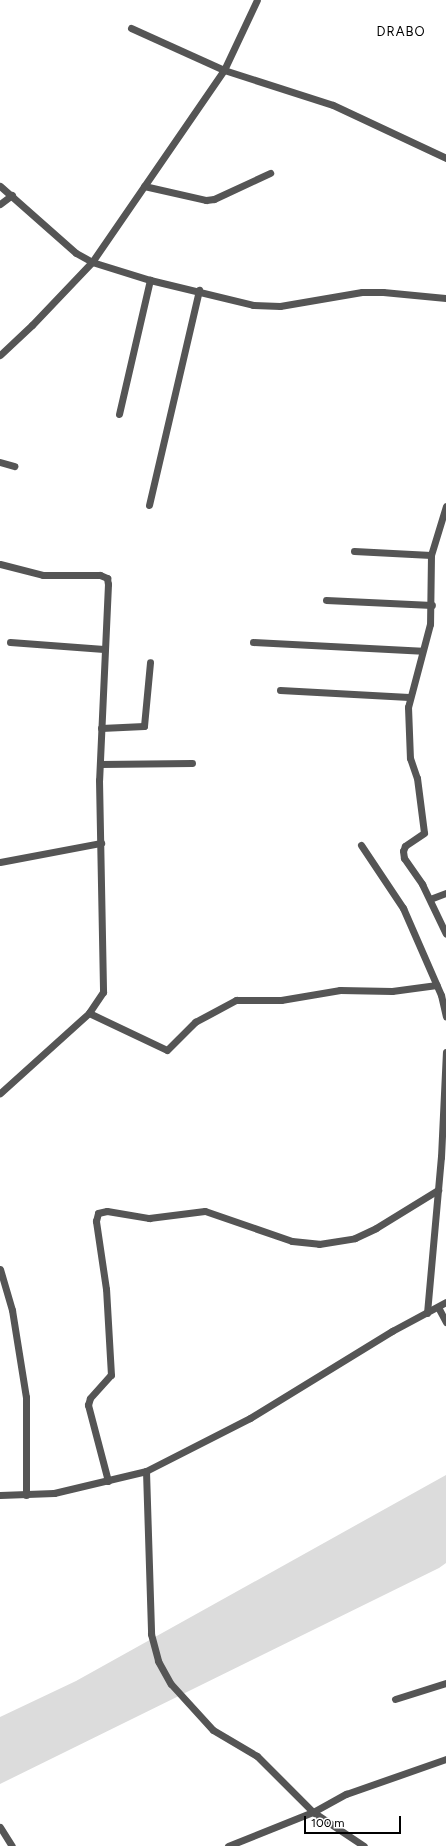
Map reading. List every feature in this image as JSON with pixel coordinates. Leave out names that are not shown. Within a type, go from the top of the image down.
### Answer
[{"type":"street","points":[[1,351],[67,290],[92,262],[224,70],[257,0]]},
{"type":"street","points":[[131,28],[224,70],[333,105],[446,158]]},
{"type":"street","points":[[144,186],[206,200],[214,199],[270,173]]},
{"type":"street","points":[[0,186],[12,195],[53,235],[92,262],[150,280],[199,290],[253,305],[280,306],[362,292],[383,292],[446,298]]},
{"type":"street","points":[[0,204],[12,195]]},
{"type":"street","points":[[119,414],[150,280]]},
{"type":"street","points":[[149,505],[199,290]]},
{"type":"street","points":[[0,462],[14,466]]},
{"type":"street","points":[[446,506],[431,555],[432,605],[422,651],[409,697],[407,727],[410,758],[417,778],[425,829],[422,838],[405,846],[403,851],[404,858],[430,899],[446,934]]},
{"type":"street","points":[[354,551],[431,555]]},
{"type":"street","points":[[0,564],[43,575],[64,573],[100,575],[106,578],[100,764],[105,982],[103,992],[89,1013],[0,1093]]},
{"type":"street","points":[[326,600],[432,605]]},
{"type":"street","points":[[10,642],[104,649]]},
{"type":"street","points":[[253,642],[422,651]]},
{"type":"street","points":[[101,728],[144,726],[150,662]]},
{"type":"street","points":[[280,690],[409,697]]},
{"type":"street","points":[[100,764],[192,763]]},
{"type":"street","points":[[0,862],[101,843]]},
{"type":"street","points":[[361,845],[403,908],[436,985],[445,1001],[446,1016]]},
{"type":"street","points":[[430,899],[446,893]]},
{"type":"street","points":[[89,1013],[167,1050],[195,1022],[236,1000],[280,1000],[340,990],[392,991],[436,985]]},
{"type":"street","points":[[427,1313],[438,1190],[446,1052]]},
{"type":"street","points":[[108,1481],[88,1405],[90,1398],[111,1375],[106,1289],[96,1221],[98,1213],[107,1211],[148,1218],[205,1211],[292,1241],[319,1244],[355,1238],[376,1228],[438,1190]]},
{"type":"street","points":[[0,1269],[12,1310],[26,1397],[26,1495]]},
{"type":"street","points":[[0,1495],[54,1493],[146,1471],[250,1418],[385,1335],[446,1302]]},
{"type":"street","points":[[438,1307],[446,1322]]},
{"type":"street","points":[[146,1471],[151,1634],[158,1660],[171,1684],[191,1709],[213,1730],[257,1756],[313,1812],[364,1846]]},
{"type":"street","points":[[395,1700],[446,1683]]},
{"type":"street","points":[[228,1846],[313,1812],[346,1794],[446,1759]]},
{"type":"street","points":[[0,1827],[12,1846]]},
{"type":"shaded area","points":[[446,1475],[446,1563],[439,1568],[0,1784],[0,1717],[76,1681]]},
{"type":"district","name":"DRABO","points":[[401,32]]}]
